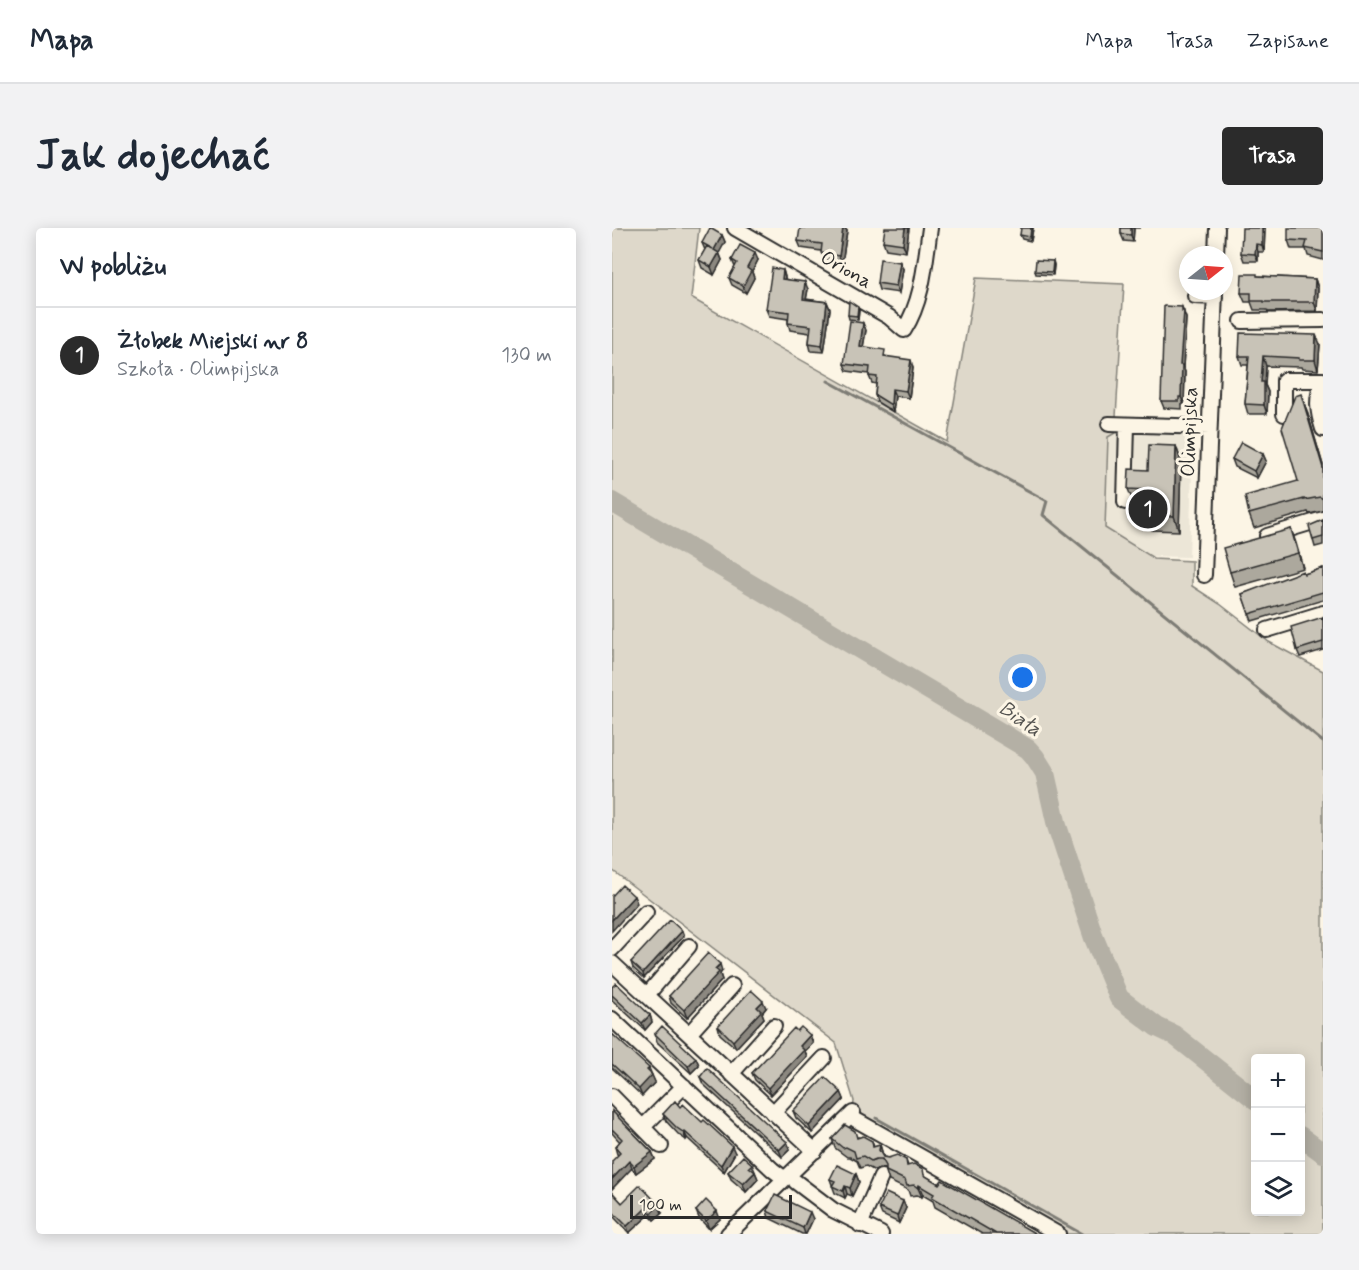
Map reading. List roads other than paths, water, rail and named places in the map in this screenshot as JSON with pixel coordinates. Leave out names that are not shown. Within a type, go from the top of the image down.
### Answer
[{"type":"street","name":"Oriona","points":[[741,230],[889,317],[904,330],[912,317],[918,299],[930,228]]},
{"type":"street","points":[[1216,246],[1217,228]]},
{"type":"street","name":"Olimpijska","points":[[1204,575],[1215,300]]},
{"type":"street","points":[[1242,321],[1323,320]]},
{"type":"street","points":[[1284,414],[1284,380],[1323,382],[1317,393],[1323,429]]},
{"type":"street","points":[[1108,424],[1209,427]]},
{"type":"street","points":[[1125,502],[1127,425]]},
{"type":"street","points":[[1258,538],[1323,519]]},
{"type":"street","points":[[1267,630],[1323,613]]},
{"type":"street","points":[[612,949],[646,912]]},
{"type":"street","points":[[647,995],[689,946]]},
{"type":"street","points":[[612,963],[815,1151]]},
{"type":"street","points":[[689,1034],[732,986]]},
{"type":"street","points":[[612,1019],[791,1180],[833,1210],[881,1234]]},
{"type":"street","points":[[731,1074],[774,1026]]},
{"type":"street","points":[[773,1113],[824,1058]]},
{"type":"street","points":[[643,1127],[684,1086]]},
{"type":"street","points":[[612,1096],[661,1146]]},
{"type":"street","points":[[728,1234],[791,1180],[815,1151],[854,1116],[899,1145],[1058,1234]]},
{"type":"street","points":[[891,1159],[899,1145]]},
{"type":"street","points":[[860,1225],[881,1177]]},
{"type":"street","points":[[953,1185],[1039,1234]]},
{"type":"waterway","points":[[828,381],[1047,501],[1043,515],[1323,742]]},
{"type":"waterway","name":"Biała","points":[[612,502],[1028,749],[1045,773],[1057,826],[1094,938],[1119,998],[1157,1027],[1174,1035],[1251,1096]]},
{"type":"waterway","points":[[876,1118],[1082,1234]]},
{"type":"waterway","name":"Biała","points":[[1305,1140],[1323,1153]]},
{"type":"place","name":"Żłobek Miejski nr 8","points":[[1148,509]]}]
